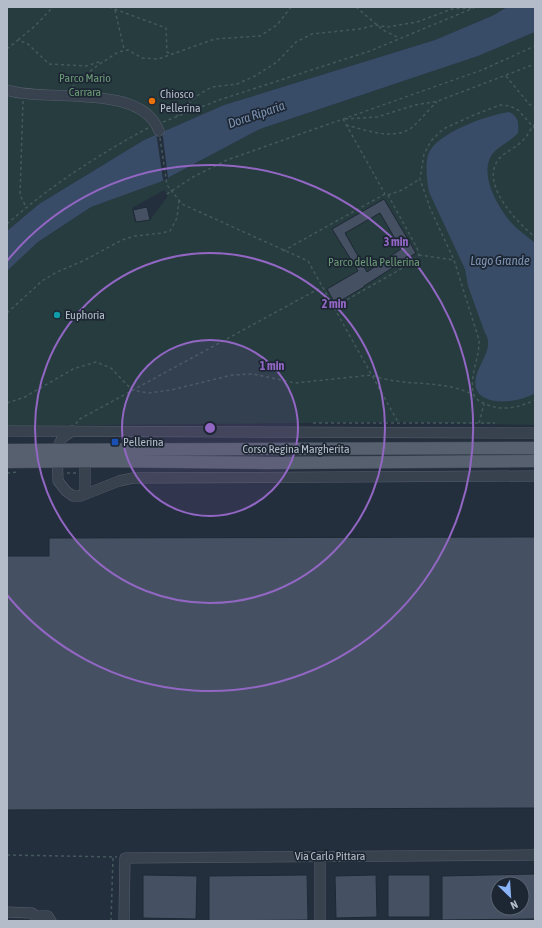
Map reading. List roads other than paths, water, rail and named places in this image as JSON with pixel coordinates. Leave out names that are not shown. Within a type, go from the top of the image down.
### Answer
[{"type":"main road","name":"Corso Regina Margherita","points":[[7,450],[535,448]]},
{"type":"main road","name":"Corso Regina Margherita","points":[[7,462],[58,468],[267,463],[535,461]]},
{"type":"street","points":[[7,90],[58,96],[101,98],[129,103],[149,116],[158,127]]},
{"type":"street","points":[[73,428],[62,438],[57,449],[58,481],[66,491],[74,496],[85,494],[105,485],[133,478],[535,476]]},
{"type":"street","name":"Corso Regina Margherita","points":[[7,431],[73,428],[397,434],[535,433]]},
{"type":"street","points":[[85,467],[85,494]]},
{"type":"street","name":"Via Carlo Pittara","points":[[124,921],[125,858],[535,855]]},
{"type":"street","points":[[320,856],[320,921]]},
{"type":"street","points":[[7,912],[32,913],[36,918],[45,915],[48,916],[51,921]]},
{"type":"water","name":"Dora Riparia","points":[[507,7],[535,7],[535,32],[478,56],[260,129],[160,182],[91,207],[38,242],[7,271],[7,231],[39,204],[144,140],[224,105],[435,40],[494,15]]},
{"type":"water","name":"Lago Grande","points":[[509,112],[517,120],[518,133],[494,152],[489,160],[487,169],[488,178],[494,197],[504,214],[515,226],[535,243],[535,393],[512,401],[494,401],[480,394],[476,388],[475,381],[486,353],[488,340],[468,286],[465,269],[429,192],[426,169],[428,155],[441,139],[463,126],[488,117]]},
{"type":"place","name":"Chiosco Pellerina","points":[[152,101]]},
{"type":"place","name":"Euphoria","points":[[57,315]]},
{"type":"place","name":"Pellerina","points":[[115,442]]},
{"type":"park label","name":"Parco Mario Carrara","points":[[85,85]]},
{"type":"park label","name":"Parco della Pellerina","points":[[374,262]]}]
